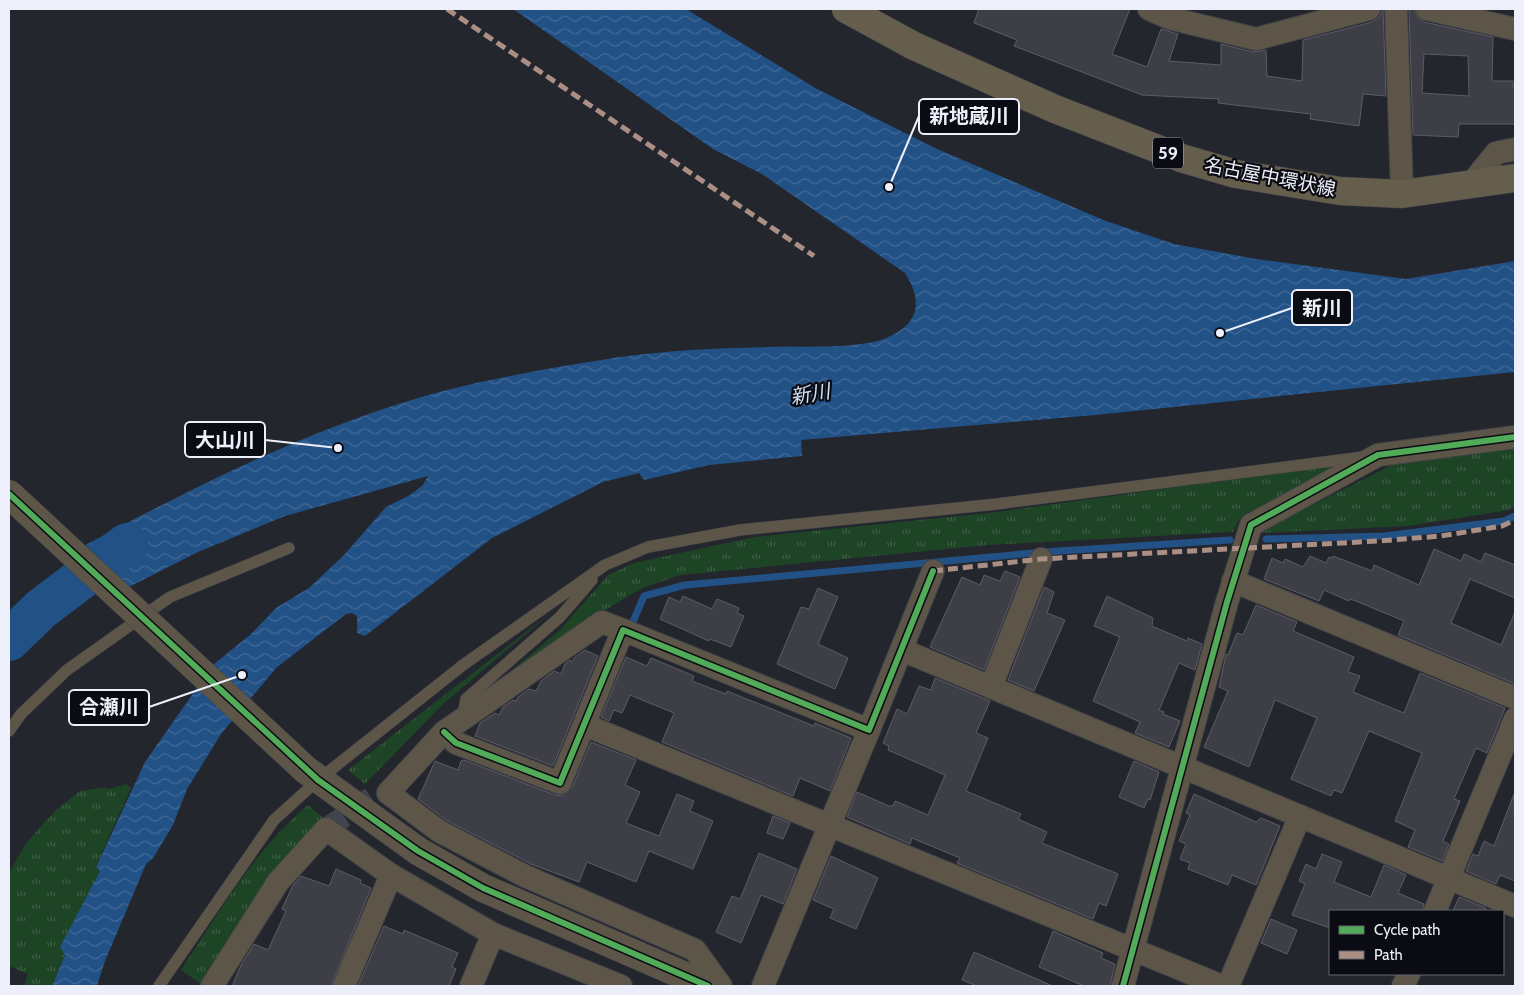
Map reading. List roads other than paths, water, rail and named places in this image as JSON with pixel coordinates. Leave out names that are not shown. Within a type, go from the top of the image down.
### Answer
[{"type":"main road","name":"名古屋中環状線","points":[[846,9],[914,46],[1055,109],[1181,158],[1236,174],[1340,192],[1402,194],[1515,178]]},
{"type":"street","points":[[1149,9],[1168,18],[1256,38],[1369,9]]},
{"type":"street","points":[[1396,9],[1402,194]]},
{"type":"street","points":[[1427,9],[1515,29]]},
{"type":"street","points":[[1471,184],[1496,153],[1515,149]]},
{"type":"street","points":[[1122,986],[1233,580],[1250,525],[1378,455],[1515,437]]},
{"type":"street","points":[[9,494],[312,775],[418,851],[483,888],[708,986]]},
{"type":"street","points":[[991,687],[1041,560]]},
{"type":"street","points":[[763,986],[933,571]]},
{"type":"street","points":[[1233,580],[1515,698]]},
{"type":"street","points":[[722,986],[695,950],[516,871],[439,831],[388,793],[444,732],[602,622],[869,730]]},
{"type":"street","points":[[444,732],[456,743],[560,783],[623,630]]},
{"type":"street","points":[[902,650],[1515,906]]},
{"type":"street","points":[[1435,910],[1515,719]]},
{"type":"street","points":[[585,724],[1222,986]]},
{"type":"street","points":[[1228,986],[1300,816]]},
{"type":"street","points":[[212,986],[278,882],[326,829],[391,876],[493,934],[621,986]]},
{"type":"street","points":[[344,986],[391,876]]},
{"type":"street","points":[[471,986],[493,934]]},
{"type":"lane","points":[[159,986],[274,820],[312,775],[605,565],[648,547],[740,530],[997,504],[1378,455]]},
{"type":"lane","points":[[9,731],[21,714],[67,670],[170,597],[289,548]]},
{"type":"lane","points":[[462,719],[466,699],[560,617],[605,565]]},
{"type":"water","points":[[513,9],[686,9],[817,89],[937,149],[1106,221],[1174,244],[1256,259],[1406,279],[1515,261],[1515,372],[1095,415],[801,440],[802,456],[709,465],[644,480],[639,473],[603,482],[492,538],[365,636],[357,633],[357,616],[352,613],[346,614],[276,668],[221,734],[187,789],[173,825],[153,858],[146,864],[105,961],[97,986],[52,986],[65,955],[60,947],[100,871],[96,867],[145,762],[213,665],[251,634],[276,608],[309,588],[344,555],[386,507],[410,495],[423,485],[428,476],[285,516],[198,552],[105,599],[65,556],[204,484],[299,441],[397,405],[447,390],[598,360],[639,355],[676,351],[829,346],[873,342],[884,339],[905,327],[915,312],[915,294],[905,273],[762,174],[713,149]]},
{"type":"waterway","points":[[1266,539],[1385,536],[1504,521],[1515,516]]},
{"type":"waterway","points":[[632,624],[644,596],[685,585],[1044,552],[1230,540]]},
{"type":"waterway","points":[[9,640],[41,609],[127,544]]},
{"type":"tunnel","points":[[326,829],[374,796],[388,793]]},
{"type":"place","name":"新地蔵川","points":[[889,187]]},
{"type":"place","name":"新川","points":[[1220,333]]},
{"type":"place","name":"大山川","points":[[338,448]]},
{"type":"place","name":"合瀬川","points":[[242,675]]}]
